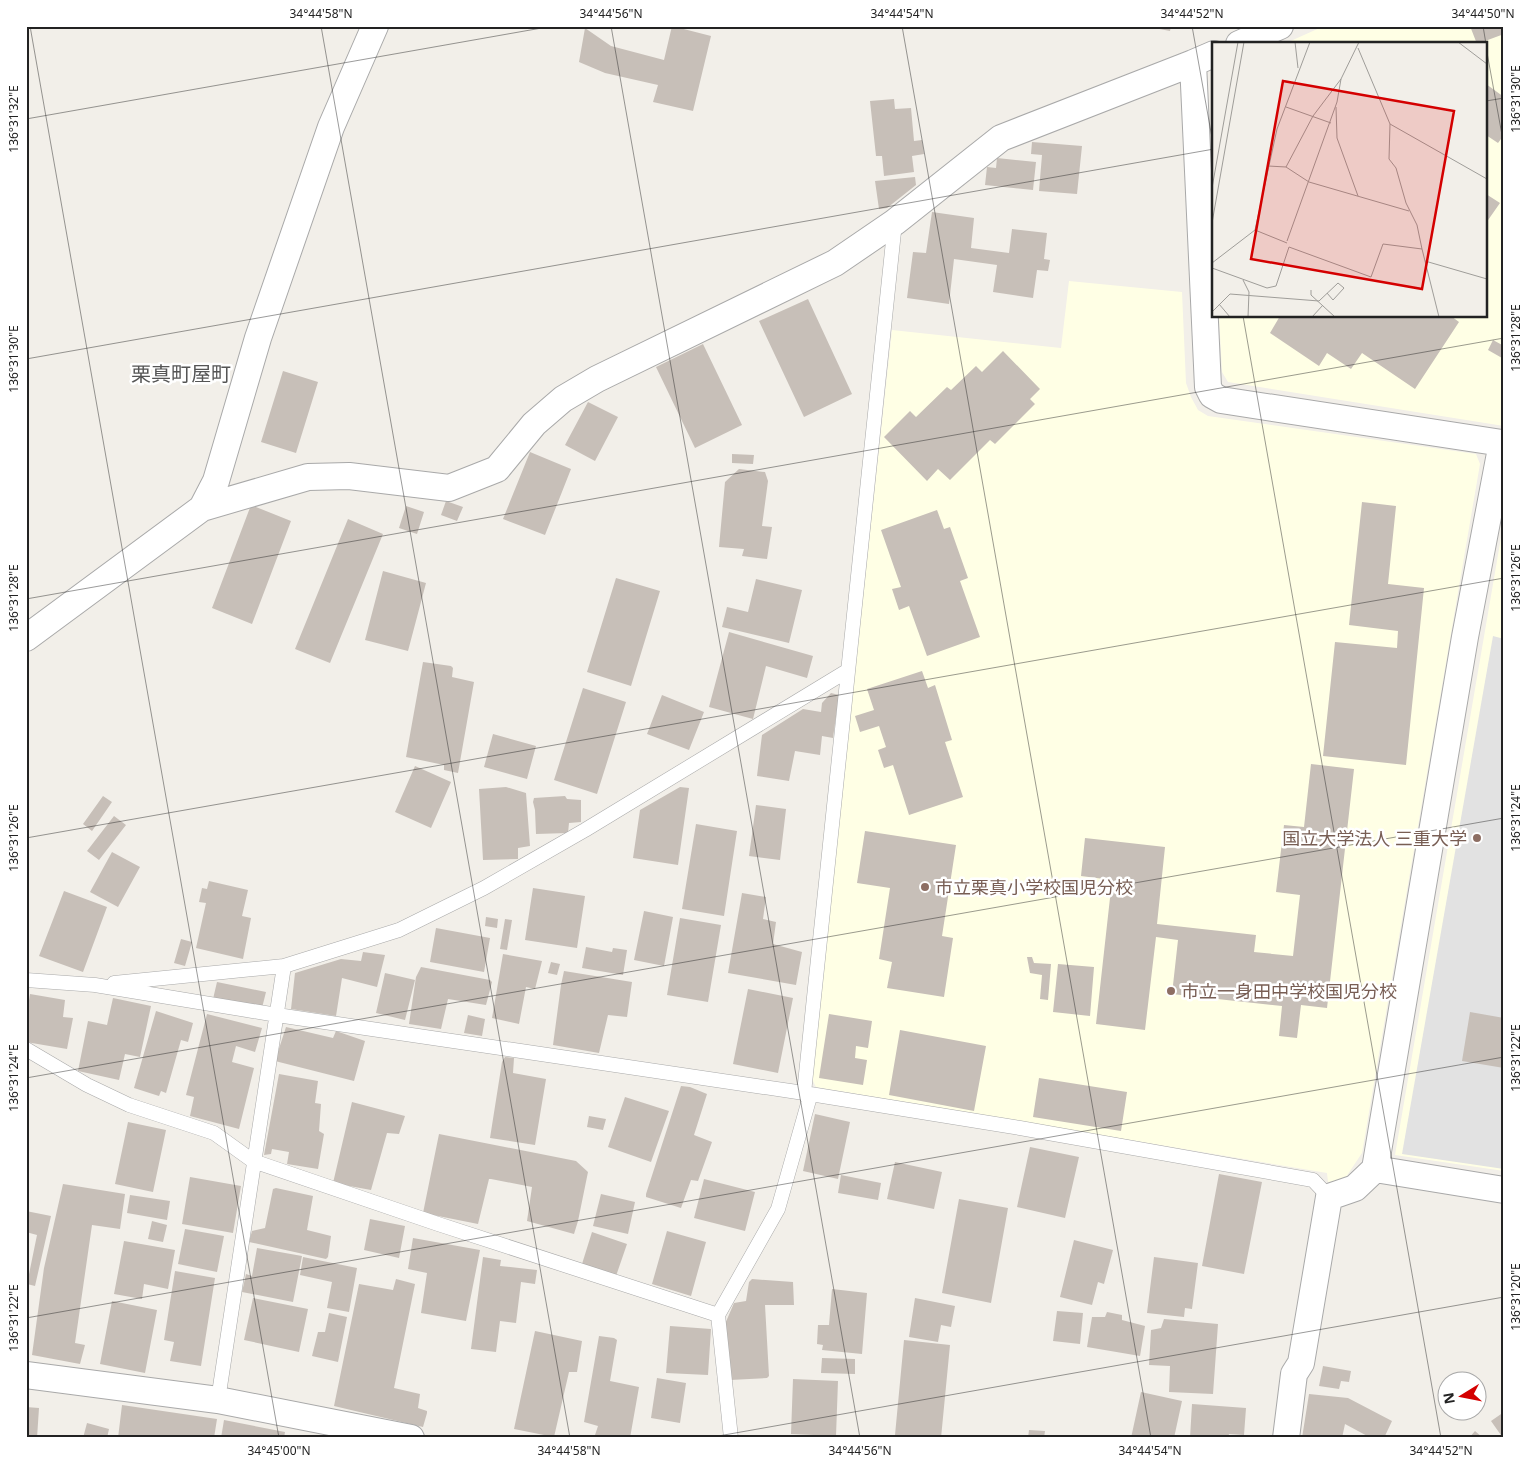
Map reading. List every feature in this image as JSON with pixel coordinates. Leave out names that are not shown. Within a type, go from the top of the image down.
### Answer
[{"type":"street","points":[[202,508],[216,481],[258,338],[331,127],[375,26]]},
{"type":"street","points":[[1244,42],[1280,26]]},
{"type":"street","points":[[26,638],[202,508],[308,477],[349,476],[449,488],[497,469],[534,424],[563,399],[596,379],[835,263],[895,222],[1001,138],[1204,59],[1208,387],[1212,395],[1221,400],[1502,443],[1465,637],[1375,1169],[1354,1188],[1329,1197],[1301,1363],[1294,1374],[1286,1438]]},
{"type":"street","points":[[1375,1169],[1504,1190]]},
{"type":"street","points":[[26,1375],[218,1400],[411,1438]]},
{"type":"lane","points":[[731,1438],[718,1315],[778,1209],[809,1100],[804,1093],[895,222]]},
{"type":"lane","points":[[95,985],[284,966],[399,930],[484,888],[585,830],[847,671]]},
{"type":"lane","points":[[218,1400],[284,966]]},
{"type":"lane","points":[[26,980],[95,985],[277,1015],[804,1093],[1020,1128],[1314,1180],[1329,1197]]},
{"type":"lane","points":[[26,1049],[87,1085],[129,1105],[214,1133],[253,1161],[438,1224],[718,1315]]},
{"type":"shaded area","points":[[1324,26],[1504,26],[1504,426],[1228,382],[1222,372],[1219,318],[1488,318],[1488,42],[1288,42]]},
{"type":"shaded area","points":[[1069,281],[1182,292],[1186,383],[1198,410],[1208,416],[1476,454],[1480,464],[1362,1153],[1344,1180],[1328,1182],[1327,1173],[816,1087],[811,1077],[892,330],[1061,348]]},
{"type":"shaded area","name":"国立大学法人 三重大学","points":[[1504,520],[1504,1171],[1395,1155]]},
{"type":"shaded area","name":"国立大学法人 三重大学","points":[[1493,636],[1504,639],[1504,1169],[1402,1154]]},
{"type":"building","points":[[672,26],[711,36],[693,111],[653,102],[658,85],[605,73],[579,62],[585,28],[611,46],[664,60]]},
{"type":"building","points":[[1144,26],[1171,26],[1170,31]]},
{"type":"building","points":[[1470,26],[1504,26],[1504,34],[1482,42],[1476,42]]},
{"type":"building","points":[[1488,85],[1504,97],[1504,135],[1498,143],[1488,136]]},
{"type":"building","points":[[894,99],[895,109],[911,108],[914,141],[922,140],[924,154],[912,156],[914,172],[884,176],[882,156],[876,156],[870,101]]},
{"type":"building","points":[[1032,142],[1082,146],[1077,194],[1039,191],[1042,155],[1031,154]]},
{"type":"building","points":[[997,158],[1036,162],[1033,190],[985,185],[987,167],[996,168]]},
{"type":"building","points":[[915,177],[916,185],[887,208],[879,209],[875,181]]},
{"type":"building","points":[[1488,195],[1500,203],[1488,220]]},
{"type":"building","points":[[932,212],[974,218],[971,248],[1009,253],[1012,229],[1047,233],[1044,259],[1050,260],[1048,271],[1037,270],[1033,298],[993,292],[997,265],[954,259],[949,304],[907,298],[913,252],[926,253]]},
{"type":"building","points":[[808,299],[852,394],[804,417],[759,321]]},
{"type":"building","points":[[1279,318],[1454,318],[1459,322],[1415,389],[1362,353],[1351,369],[1327,353],[1319,366],[1270,333]]},
{"type":"building","points":[[1493,340],[1504,346],[1502,358],[1488,350]]},
{"type":"building","points":[[703,344],[742,425],[695,448],[656,367]]},
{"type":"building","points":[[1003,351],[1040,389],[1030,399],[1035,404],[995,444],[990,440],[950,480],[938,469],[927,481],[884,437],[910,411],[916,417],[947,387],[951,390],[976,366],[982,372]]},
{"type":"building","points":[[283,371],[318,382],[296,453],[261,442]]},
{"type":"building","points":[[588,402],[618,417],[595,461],[565,445]]},
{"type":"building","points":[[530,452],[571,469],[545,535],[503,519]]},
{"type":"building","points":[[732,454],[754,455],[753,464],[732,463]]},
{"type":"building","points":[[739,469],[765,472],[768,481],[762,526],[772,527],[767,559],[742,556],[744,549],[719,547],[725,482]]},
{"type":"building","points":[[446,501],[463,507],[457,521],[441,515]]},
{"type":"building","points":[[1362,502],[1396,506],[1388,584],[1424,588],[1406,765],[1323,756],[1335,642],[1397,648],[1398,631],[1349,625]]},
{"type":"building","points":[[251,505],[291,521],[252,624],[212,608]]},
{"type":"building","points":[[406,506],[424,512],[417,534],[399,528]]},
{"type":"building","points":[[937,510],[944,529],[950,527],[968,578],[960,581],[980,637],[927,656],[909,606],[899,610],[892,589],[901,587],[881,530]]},
{"type":"building","points":[[348,519],[383,534],[330,663],[295,649]]},
{"type":"building","points":[[383,571],[426,583],[408,651],[365,640]]},
{"type":"building","points":[[616,578],[660,591],[631,686],[587,672]]},
{"type":"building","points":[[756,579],[802,590],[789,643],[722,627],[727,607],[748,612]]},
{"type":"building","points":[[729,632],[813,656],[807,678],[766,666],[753,719],[709,707]]},
{"type":"building","points":[[423,662],[451,666],[453,668],[452,677],[474,682],[458,773],[444,770],[444,765],[406,757]]},
{"type":"building","points":[[922,671],[928,688],[935,685],[952,740],[945,742],[963,797],[909,815],[893,765],[884,768],[878,750],[886,747],[879,726],[860,732],[855,716],[874,710],[867,689]]},
{"type":"building","points":[[583,688],[626,702],[597,794],[554,780]]},
{"type":"building","points":[[831,693],[839,695],[833,738],[822,736],[820,755],[795,751],[789,781],[757,776],[762,735],[803,709],[821,712],[822,703]]},
{"type":"building","points":[[662,695],[704,712],[689,750],[647,734]]},
{"type":"building","points":[[493,734],[536,746],[527,779],[484,767]]},
{"type":"building","points":[[1311,764],[1354,769],[1327,1008],[1301,1005],[1297,1038],[1279,1036],[1282,1006],[1172,994],[1178,940],[1156,937],[1145,1030],[1096,1024],[1112,880],[1081,876],[1085,838],[1165,847],[1157,924],[1256,935],[1254,952],[1293,956],[1300,895],[1276,892],[1284,825],[1304,827]]},
{"type":"building","points":[[415,766],[451,782],[431,828],[395,812]]},
{"type":"building","points":[[506,787],[526,793],[530,846],[518,848],[518,859],[483,860],[479,789]]},
{"type":"building","points":[[680,787],[689,788],[678,865],[633,858],[640,810]]},
{"type":"building","points":[[103,796],[112,802],[92,831],[83,824]]},
{"type":"building","points":[[565,796],[567,799],[581,800],[581,822],[569,823],[568,833],[536,834],[534,798]]},
{"type":"building","points":[[756,805],[786,809],[780,860],[749,856]]},
{"type":"building","points":[[114,816],[126,825],[99,860],[87,851]]},
{"type":"building","points":[[696,824],[737,831],[724,916],[682,909]]},
{"type":"building","points":[[865,831],[956,845],[942,936],[953,938],[944,997],[887,988],[892,962],[879,959],[890,888],[857,883]]},
{"type":"building","points":[[112,852],[140,867],[118,907],[90,892]]},
{"type":"building","points":[[209,881],[248,890],[242,916],[251,918],[243,959],[196,948],[206,903],[199,902],[202,888],[207,889]]},
{"type":"building","points":[[533,888],[585,896],[577,948],[525,940]]},
{"type":"building","points":[[64,891],[107,907],[83,972],[39,956]]},
{"type":"building","points":[[742,893],[766,897],[763,919],[776,922],[773,944],[802,952],[796,985],[728,973]]},
{"type":"building","points":[[644,911],[673,917],[664,966],[634,960]]},
{"type":"building","points":[[486,917],[498,919],[497,928],[485,926]]},
{"type":"building","points":[[680,918],[721,925],[708,1002],[667,995]]},
{"type":"building","points":[[505,919],[512,920],[507,950],[500,949]]},
{"type":"building","points":[[436,928],[490,938],[484,972],[430,962]]},
{"type":"building","points":[[181,939],[192,942],[185,966],[174,963]]},
{"type":"building","points":[[586,947],[612,952],[613,948],[627,950],[623,975],[582,968]]},
{"type":"building","points":[[363,952],[385,955],[377,987],[342,978],[336,1016],[291,1009],[295,973],[341,959],[361,961]]},
{"type":"building","points":[[503,954],[542,961],[535,989],[526,987],[519,1024],[492,1018]]},
{"type":"building","points":[[1027,957],[1032,957],[1034,963],[1051,964],[1048,1000],[1040,999],[1042,975],[1030,973]]},
{"type":"building","points":[[551,962],[560,964],[557,975],[548,973]]},
{"type":"building","points":[[1058,964],[1094,967],[1090,1016],[1053,1012]]},
{"type":"building","points":[[421,967],[490,980],[492,982],[486,1005],[448,999],[441,1029],[409,1024],[416,977]]},
{"type":"building","points":[[564,971],[632,982],[627,1017],[608,1015],[599,1053],[553,1045]]},
{"type":"building","points":[[385,973],[415,980],[405,1020],[376,1013]]},
{"type":"building","points":[[217,982],[266,992],[262,1008],[213,999]]},
{"type":"building","points":[[748,989],[793,998],[778,1073],[733,1064]]},
{"type":"building","points":[[30,994],[65,1000],[63,1017],[73,1018],[67,1049],[26,1042],[26,1019]]},
{"type":"building","points":[[113,998],[151,1006],[140,1057],[125,1054],[119,1080],[78,1071],[88,1021],[107,1025]]},
{"type":"building","points":[[156,1011],[193,1023],[188,1042],[181,1040],[166,1093],[161,1091],[159,1096],[134,1088]]},
{"type":"building","points":[[1470,1012],[1504,1018],[1504,1068],[1462,1061]]},
{"type":"building","points":[[207,1014],[262,1028],[255,1052],[236,1046],[232,1062],[254,1068],[239,1129],[190,1116],[194,1097],[186,1095]]},
{"type":"building","points":[[829,1014],[872,1021],[868,1048],[856,1046],[855,1058],[867,1060],[863,1085],[819,1078]]},
{"type":"building","points":[[468,1015],[485,1019],[482,1036],[464,1033]]},
{"type":"building","points":[[286,1027],[333,1038],[336,1031],[365,1041],[354,1081],[275,1061]]},
{"type":"building","points":[[900,1030],[986,1046],[974,1111],[889,1095]]},
{"type":"building","points":[[505,1057],[514,1058],[513,1073],[546,1079],[535,1145],[490,1138],[502,1062]]},
{"type":"building","points":[[279,1074],[318,1081],[315,1103],[321,1104],[319,1131],[324,1134],[318,1169],[287,1164],[289,1152],[272,1149],[271,1154],[264,1155]]},
{"type":"building","points":[[1039,1078],[1127,1092],[1121,1131],[1033,1117]]},
{"type":"building","points":[[681,1086],[690,1087],[707,1094],[694,1135],[712,1142],[698,1181],[691,1180],[681,1208],[646,1197],[646,1194]]},
{"type":"building","points":[[625,1097],[669,1111],[651,1162],[608,1147]]},
{"type":"building","points":[[352,1102],[405,1116],[399,1134],[387,1133],[371,1190],[333,1183]]},
{"type":"building","points":[[815,1114],[850,1122],[838,1179],[803,1171]]},
{"type":"building","points":[[589,1116],[606,1119],[603,1130],[587,1127]]},
{"type":"building","points":[[128,1122],[166,1130],[153,1192],[115,1184]]},
{"type":"building","points":[[439,1134],[576,1161],[588,1172],[574,1234],[527,1221],[532,1187],[491,1179],[489,1179],[478,1224],[423,1213]]},
{"type":"building","points":[[1030,1147],[1079,1157],[1065,1218],[1017,1207]]},
{"type":"building","points":[[895,1162],[942,1172],[934,1209],[887,1199]]},
{"type":"building","points":[[1219,1174],[1262,1182],[1244,1274],[1202,1266]]},
{"type":"building","points":[[841,1175],[881,1183],[878,1200],[838,1193]]},
{"type":"building","points":[[190,1177],[241,1186],[233,1233],[182,1224]]},
{"type":"building","points":[[704,1179],[755,1192],[745,1231],[694,1218]]},
{"type":"building","points":[[63,1184],[125,1194],[120,1229],[92,1225],[75,1343],[85,1345],[80,1364],[32,1355],[44,1268]]},
{"type":"building","points":[[276,1188],[313,1196],[307,1230],[331,1236],[328,1257],[326,1259],[249,1242],[252,1231],[265,1228],[273,1189]]},
{"type":"building","points":[[601,1194],[635,1202],[628,1234],[593,1226]]},
{"type":"building","points":[[130,1195],[170,1201],[167,1220],[127,1213]]},
{"type":"building","points":[[959,1199],[1008,1208],[991,1303],[942,1293]]},
{"type":"building","points":[[26,1211],[51,1216],[35,1286],[27,1284],[37,1235],[26,1232]]},
{"type":"building","points":[[370,1219],[405,1226],[399,1258],[364,1250]]},
{"type":"building","points":[[152,1221],[167,1225],[163,1242],[148,1239]]},
{"type":"building","points":[[185,1229],[224,1236],[217,1272],[178,1264]]},
{"type":"building","points":[[667,1231],[706,1242],[691,1296],[652,1284]]},
{"type":"building","points":[[592,1232],[627,1244],[616,1276],[582,1264]]},
{"type":"building","points":[[413,1238],[480,1250],[466,1321],[421,1313],[427,1273],[408,1269]]},
{"type":"building","points":[[1074,1240],[1113,1250],[1104,1284],[1098,1282],[1092,1305],[1060,1297]]},
{"type":"building","points":[[124,1241],[175,1250],[168,1289],[144,1284],[142,1299],[114,1294]]},
{"type":"building","points":[[257,1248],[302,1256],[293,1302],[242,1292],[246,1274],[252,1276]]},
{"type":"building","points":[[303,1257],[357,1268],[349,1312],[327,1308],[332,1282],[300,1275]]},
{"type":"building","points":[[483,1257],[501,1260],[500,1266],[537,1270],[535,1284],[521,1282],[516,1323],[500,1321],[496,1352],[471,1349]]},
{"type":"building","points":[[1154,1257],[1198,1263],[1192,1309],[1185,1308],[1184,1317],[1147,1313]]},
{"type":"building","points":[[175,1271],[215,1278],[201,1366],[170,1361],[174,1342],[164,1340]]},
{"type":"building","points":[[396,1279],[415,1284],[394,1388],[420,1394],[418,1408],[427,1411],[423,1427],[334,1406],[359,1284],[393,1290]]},
{"type":"building","points":[[752,1279],[793,1282],[794,1305],[765,1305],[769,1376],[767,1378],[730,1380],[725,1324],[734,1303],[746,1301],[749,1282]]},
{"type":"building","points":[[832,1289],[867,1293],[862,1354],[822,1350],[823,1345],[817,1344],[818,1325],[829,1325]]},
{"type":"building","points":[[253,1298],[308,1309],[299,1352],[244,1340]]},
{"type":"building","points":[[915,1298],[955,1306],[951,1327],[941,1325],[938,1342],[909,1337]]},
{"type":"building","points":[[112,1301],[157,1310],[145,1373],[100,1364]]},
{"type":"building","points":[[1057,1311],[1083,1313],[1080,1344],[1053,1341]]},
{"type":"building","points":[[1107,1312],[1122,1315],[1122,1320],[1145,1326],[1140,1356],[1087,1347],[1092,1317],[1105,1317]]},
{"type":"building","points":[[329,1313],[347,1317],[338,1362],[312,1356],[318,1332],[325,1332]]},
{"type":"building","points":[[1164,1319],[1218,1324],[1213,1394],[1169,1392],[1170,1366],[1149,1365],[1151,1330],[1161,1328]]},
{"type":"building","points":[[670,1326],[711,1329],[708,1375],[666,1373]]},
{"type":"building","points":[[535,1331],[582,1341],[577,1372],[569,1372],[554,1437],[514,1429]]},
{"type":"building","points":[[599,1336],[617,1340],[610,1381],[639,1387],[630,1438],[611,1438],[595,1435],[598,1426],[584,1422]]},
{"type":"building","points":[[904,1340],[950,1345],[941,1438],[895,1435]]},
{"type":"building","points":[[822,1358],[855,1359],[855,1374],[821,1373]]},
{"type":"building","points":[[1323,1366],[1351,1371],[1349,1382],[1341,1381],[1339,1389],[1319,1386]]},
{"type":"building","points":[[657,1378],[686,1383],[680,1423],[651,1418]]},
{"type":"building","points":[[793,1379],[838,1381],[836,1436],[791,1434]]},
{"type":"building","points":[[1141,1392],[1182,1401],[1174,1438],[1131,1438]]},
{"type":"building","points":[[1309,1394],[1348,1398],[1392,1421],[1384,1438],[1371,1438],[1345,1424],[1342,1438],[1302,1438]]},
{"type":"building","points":[[1192,1404],[1246,1408],[1244,1435],[1229,1434],[1228,1438],[1190,1438]]},
{"type":"building","points":[[122,1405],[217,1419],[214,1438],[118,1438]]},
{"type":"building","points":[[26,1407],[39,1408],[37,1438],[26,1438]]},
{"type":"building","points":[[1504,1412],[1504,1438],[1503,1438],[1491,1421]]},
{"type":"building","points":[[224,1420],[285,1432],[284,1438],[221,1438]]},
{"type":"building","points":[[87,1423],[109,1429],[107,1438],[83,1438]]},
{"type":"building","points":[[1029,1430],[1045,1431],[1044,1438],[1028,1438]]},
{"type":"building","points":[[1475,1431],[1483,1438],[1469,1438]]},
{"type":"place","name":"国立大学法人 三重大学","points":[[1477,838]]},
{"type":"place","name":"市立栗真小学校国児分校","points":[[925,887]]},
{"type":"place","name":"市立一身田中学校国児分校","points":[[1171,991]]},
{"type":"district","name":"栗真町屋町","points":[[181,373]]}]
